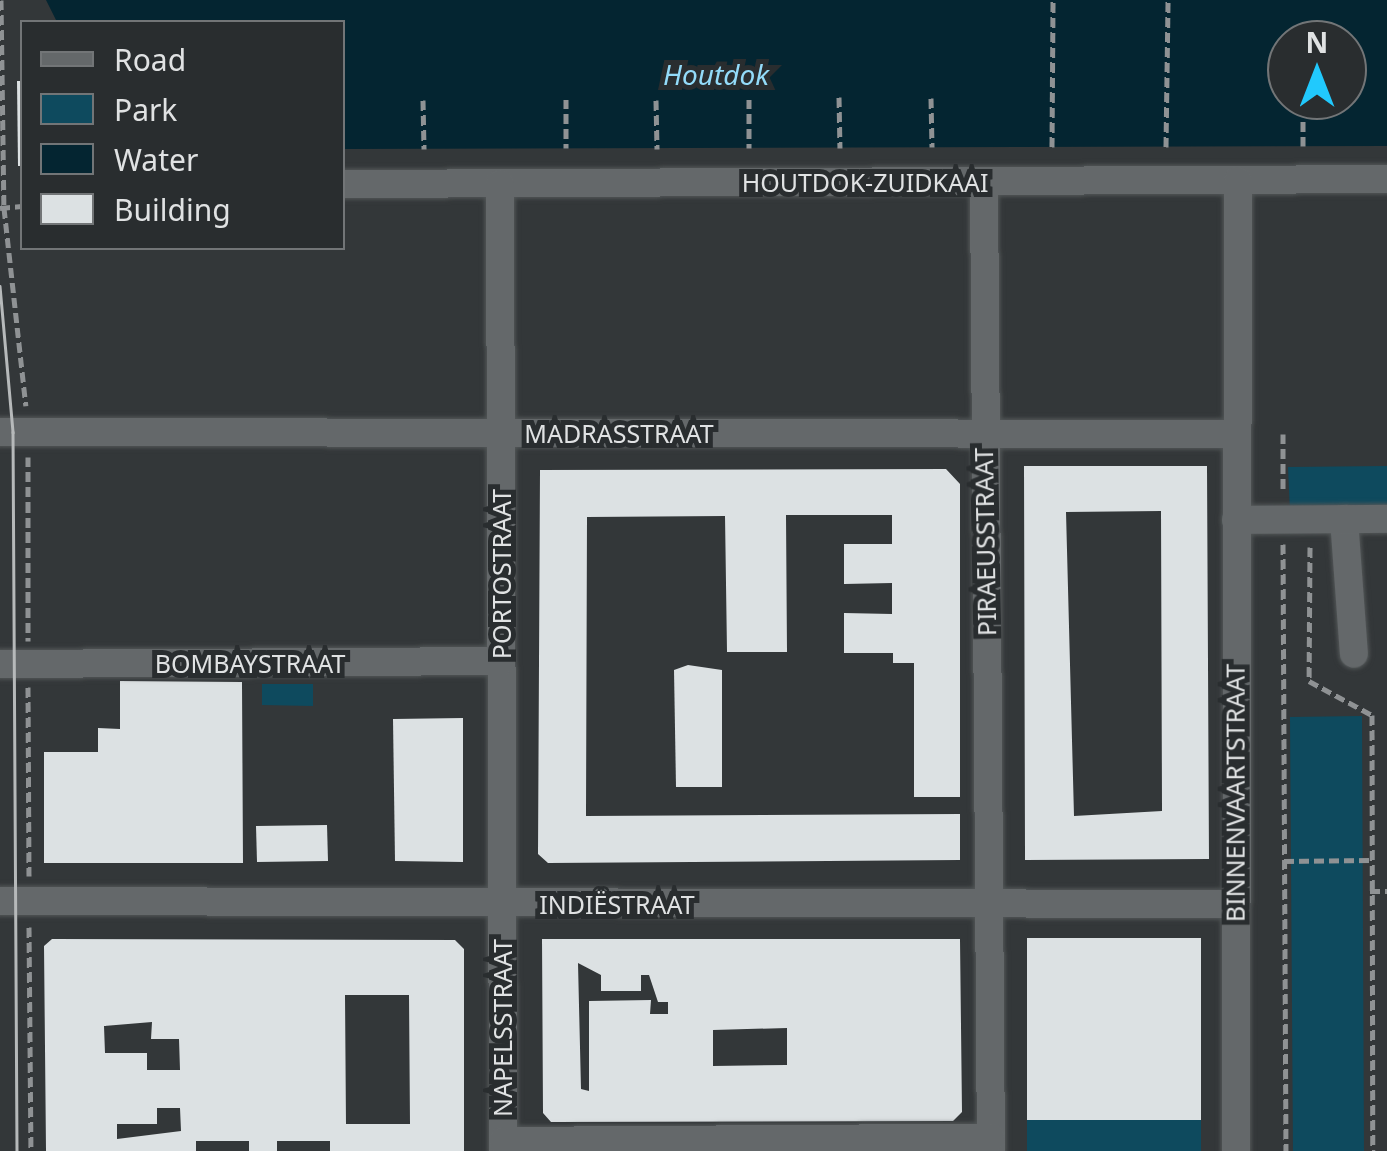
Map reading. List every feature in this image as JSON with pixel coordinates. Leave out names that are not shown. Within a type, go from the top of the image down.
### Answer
[{"type":"street","name":"HOUTDOK-ZUIDKAAI","points":[[345,184],[1387,179]]},
{"type":"street","name":"PIRAEUSSTRAAT","points":[[984,181],[991,1144]]},
{"type":"street","name":"BINNENVAARTSTRAAT","points":[[1236,1151],[1238,181]]},
{"type":"street","name":"PORTOSTRAAT","points":[[500,184],[502,904]]},
{"type":"street","name":"MADRASSTRAAT","points":[[1,432],[1237,434]]},
{"type":"street","points":[[1236,520],[1387,518]]},
{"type":"street","points":[[1344,519],[1354,654]]},
{"type":"street","name":"BOMBAYSTRAAT","points":[[0,664],[501,661]]},
{"type":"street","name":"INDIËSTRAAT","points":[[0,901],[1234,904]]},
{"type":"street","name":"NAPELSSTRAAT","points":[[502,904],[502,1146]]},
{"type":"street","points":[[502,1146],[991,1144]]},
{"type":"path","points":[[1,0],[2,208]]},
{"type":"path","points":[[1052,147],[1053,0]]},
{"type":"path","points":[[1166,147],[1168,0]]},
{"type":"path","points":[[840,97],[840,148]]},
{"type":"path","points":[[931,98],[932,147]]},
{"type":"path","points":[[566,99],[566,148]]},
{"type":"path","points":[[749,99],[749,148]]},
{"type":"path","points":[[423,100],[424,148]]},
{"type":"path","points":[[656,100],[657,148]]},
{"type":"path","points":[[1302,146],[1303,120]]},
{"type":"path","points":[[1282,434],[1297,520],[1309,681],[1372,715],[1373,1151]]},
{"type":"path","points":[[1286,1151],[1284,861],[1297,520]]},
{"type":"path","points":[[1284,861],[1370,860]]},
{"type":"path","points":[[1370,891],[1387,892]]},
{"type":"green space","points":[[1387,466],[1387,511],[1290,512],[1288,467]]},
{"type":"green space","points":[[262,684],[313,684],[313,706],[262,705]]},
{"type":"green space","points":[[1362,716],[1364,1151],[1293,1151],[1290,717]]},
{"type":"green space","points":[[1027,1120],[1201,1120],[1201,1151],[1027,1151]]},
{"type":"water","name":"Houtdok","points":[[46,0],[1387,0],[1387,146],[345,149],[345,20],[56,20]]},
{"type":"building","points":[[17,81],[20,81],[20,166]]},
{"type":"building","points":[[1024,466],[1207,466],[1209,859],[1025,860]],"holes":[[[1161,511],[1162,811],[1074,816],[1066,512]]]},
{"type":"building","points":[[946,469],[960,484],[960,797],[914,797],[914,663],[893,663],[893,653],[844,653],[844,613],[892,614],[892,583],[844,584],[844,544],[892,544],[892,515],[786,515],[787,652],[727,652],[725,516],[587,517],[586,816],[960,814],[960,860],[548,863],[538,854],[540,470]]},
{"type":"building","points":[[688,665],[722,670],[722,787],[676,787],[674,670]]},
{"type":"building","points":[[120,681],[242,682],[243,863],[44,863],[44,752],[98,752],[98,728],[120,729]]},
{"type":"building","points":[[463,718],[463,862],[395,861],[393,719]]},
{"type":"building","points":[[327,825],[328,861],[257,862],[256,826]]},
{"type":"building","points":[[1027,938],[1201,938],[1201,1120],[1027,1120]]},
{"type":"building","points":[[52,939],[455,940],[464,949],[464,1151],[330,1151],[330,1141],[277,1141],[277,1151],[249,1151],[249,1141],[196,1141],[196,1151],[46,1151],[44,946]],"holes":[[[345,995],[409,995],[410,1124],[346,1124]],[[152,1022],[151,1039],[179,1039],[180,1070],[147,1070],[147,1053],[105,1053],[104,1026]],[[157,1108],[180,1108],[181,1131],[117,1139],[117,1124],[157,1124]]]},
{"type":"building","points":[[542,939],[960,939],[962,1112],[953,1121],[551,1122],[543,1113]],"holes":[[[578,963],[601,975],[601,991],[641,991],[641,975],[649,975],[658,1002],[668,1002],[668,1014],[650,1014],[651,1000],[589,1001],[589,1091],[581,1089]],[[787,1028],[787,1065],[713,1066],[713,1030]]]},
{"type":"tram line","points":[[0,286],[13,432],[17,1151]]}]
